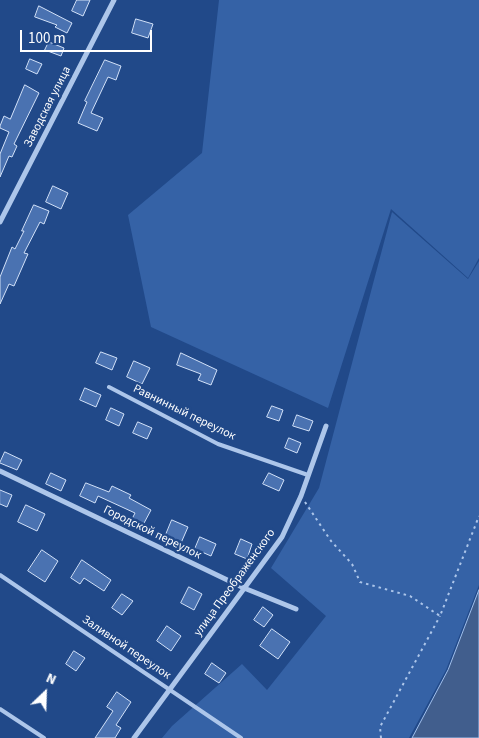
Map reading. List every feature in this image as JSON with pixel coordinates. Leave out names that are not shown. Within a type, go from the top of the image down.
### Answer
[{"type":"street","name":"Заводская улица","points":[[0,222],[114,0]]},
{"type":"street","name":"улица Преображенского","points":[[134,738],[282,537],[301,496],[326,426]]},
{"type":"street","name":"Городской переулок","points":[[0,470],[244,588],[296,609]]},
{"type":"lane","name":"Равнинный переулок","points":[[109,387],[218,444],[308,475]]},
{"type":"lane","name":"Заливной переулок","points":[[0,575],[241,738]]},
{"type":"lane","points":[[0,709],[44,738]]},
{"type":"path","points":[[301,496],[331,541],[352,564],[360,582],[410,596],[440,616]]},
{"type":"path","points":[[381,738],[380,727],[440,616],[479,516]]},
{"type":"shaded area","points":[[219,0],[479,0],[479,258],[468,278],[391,209],[328,408],[151,327],[128,215],[202,153]]},
{"type":"shaded area","points":[[392,212],[468,279],[479,261],[479,585],[446,670],[409,738],[162,738],[172,726],[242,664],[267,690],[326,616],[271,568],[319,488]]},
{"type":"shaded area","points":[[479,590],[479,738],[412,738],[448,670]]},
{"type":"building","points":[[77,0],[90,0],[83,16],[72,11]]},
{"type":"building","points":[[39,6],[72,23],[67,33],[55,27],[57,25],[35,17]]},
{"type":"building","points":[[136,19],[153,24],[148,38],[132,33]]},
{"type":"building","points":[[49,42],[64,48],[61,56],[45,50]]},
{"type":"building","points":[[30,59],[42,64],[37,74],[26,69]]},
{"type":"building","points":[[105,60],[121,66],[116,80],[108,77],[91,113],[103,118],[97,131],[78,123],[87,102],[85,101]]},
{"type":"building","points":[[25,85],[39,93],[14,144],[17,146],[12,157],[9,156],[0,177],[0,154],[9,132],[0,128],[0,126],[4,116],[10,119]]},
{"type":"building","points":[[53,186],[68,193],[61,209],[46,202]]},
{"type":"building","points":[[34,205],[49,211],[44,224],[40,222],[24,253],[28,254],[14,286],[9,284],[0,304],[0,277],[12,247],[15,249],[24,231],[22,231]]},
{"type":"building","points":[[101,352],[117,358],[112,370],[96,363]]},
{"type":"building","points":[[181,353],[217,370],[211,385],[198,380],[201,374],[177,365]]},
{"type":"building","points":[[134,361],[150,368],[142,384],[127,377]]},
{"type":"building","points":[[85,388],[101,395],[96,407],[80,400]]},
{"type":"building","points":[[272,406],[283,410],[279,421],[267,417]]},
{"type":"building","points":[[111,408],[124,414],[119,426],[106,420]]},
{"type":"building","points":[[297,415],[313,421],[309,431],[293,426]]},
{"type":"building","points":[[138,422],[152,428],[147,439],[133,433]]},
{"type":"building","points":[[289,438],[301,443],[297,453],[285,448]]},
{"type":"building","points":[[5,452],[22,460],[17,470],[0,463]]},
{"type":"building","points":[[51,473],[66,480],[61,491],[46,484]]},
{"type":"building","points":[[269,473],[284,480],[279,491],[263,484]]},
{"type":"building","points":[[86,483],[109,492],[112,486],[131,495],[129,498],[151,510],[143,525],[132,519],[135,513],[98,496],[95,503],[80,496]]},
{"type":"building","points":[[0,490],[12,495],[7,507],[0,504]]},
{"type":"building","points":[[26,505],[45,514],[37,531],[18,522]]},
{"type":"building","points":[[172,520],[188,527],[181,543],[165,537]]},
{"type":"building","points":[[200,537],[216,544],[211,556],[195,549]]},
{"type":"building","points":[[241,539],[252,544],[247,559],[235,554]]},
{"type":"building","points":[[42,550],[58,561],[45,582],[28,571]]},
{"type":"building","points":[[82,560],[111,580],[104,591],[84,578],[80,584],[71,578]]},
{"type":"building","points":[[189,587],[202,594],[194,610],[181,603]]},
{"type":"building","points":[[122,594],[133,601],[122,615],[112,608]]},
{"type":"building","points":[[263,607],[273,615],[264,627],[254,620]]},
{"type":"building","points":[[167,626],[181,636],[171,651],[157,641]]},
{"type":"building","points":[[272,629],[290,642],[278,659],[260,646]]},
{"type":"building","points":[[74,651],[85,658],[76,671],[66,664]]},
{"type":"building","points":[[212,663],[226,673],[219,683],[205,674]]},
{"type":"building","points":[[117,692],[131,702],[116,725],[121,728],[115,738],[95,738],[113,711],[107,707]]}]
